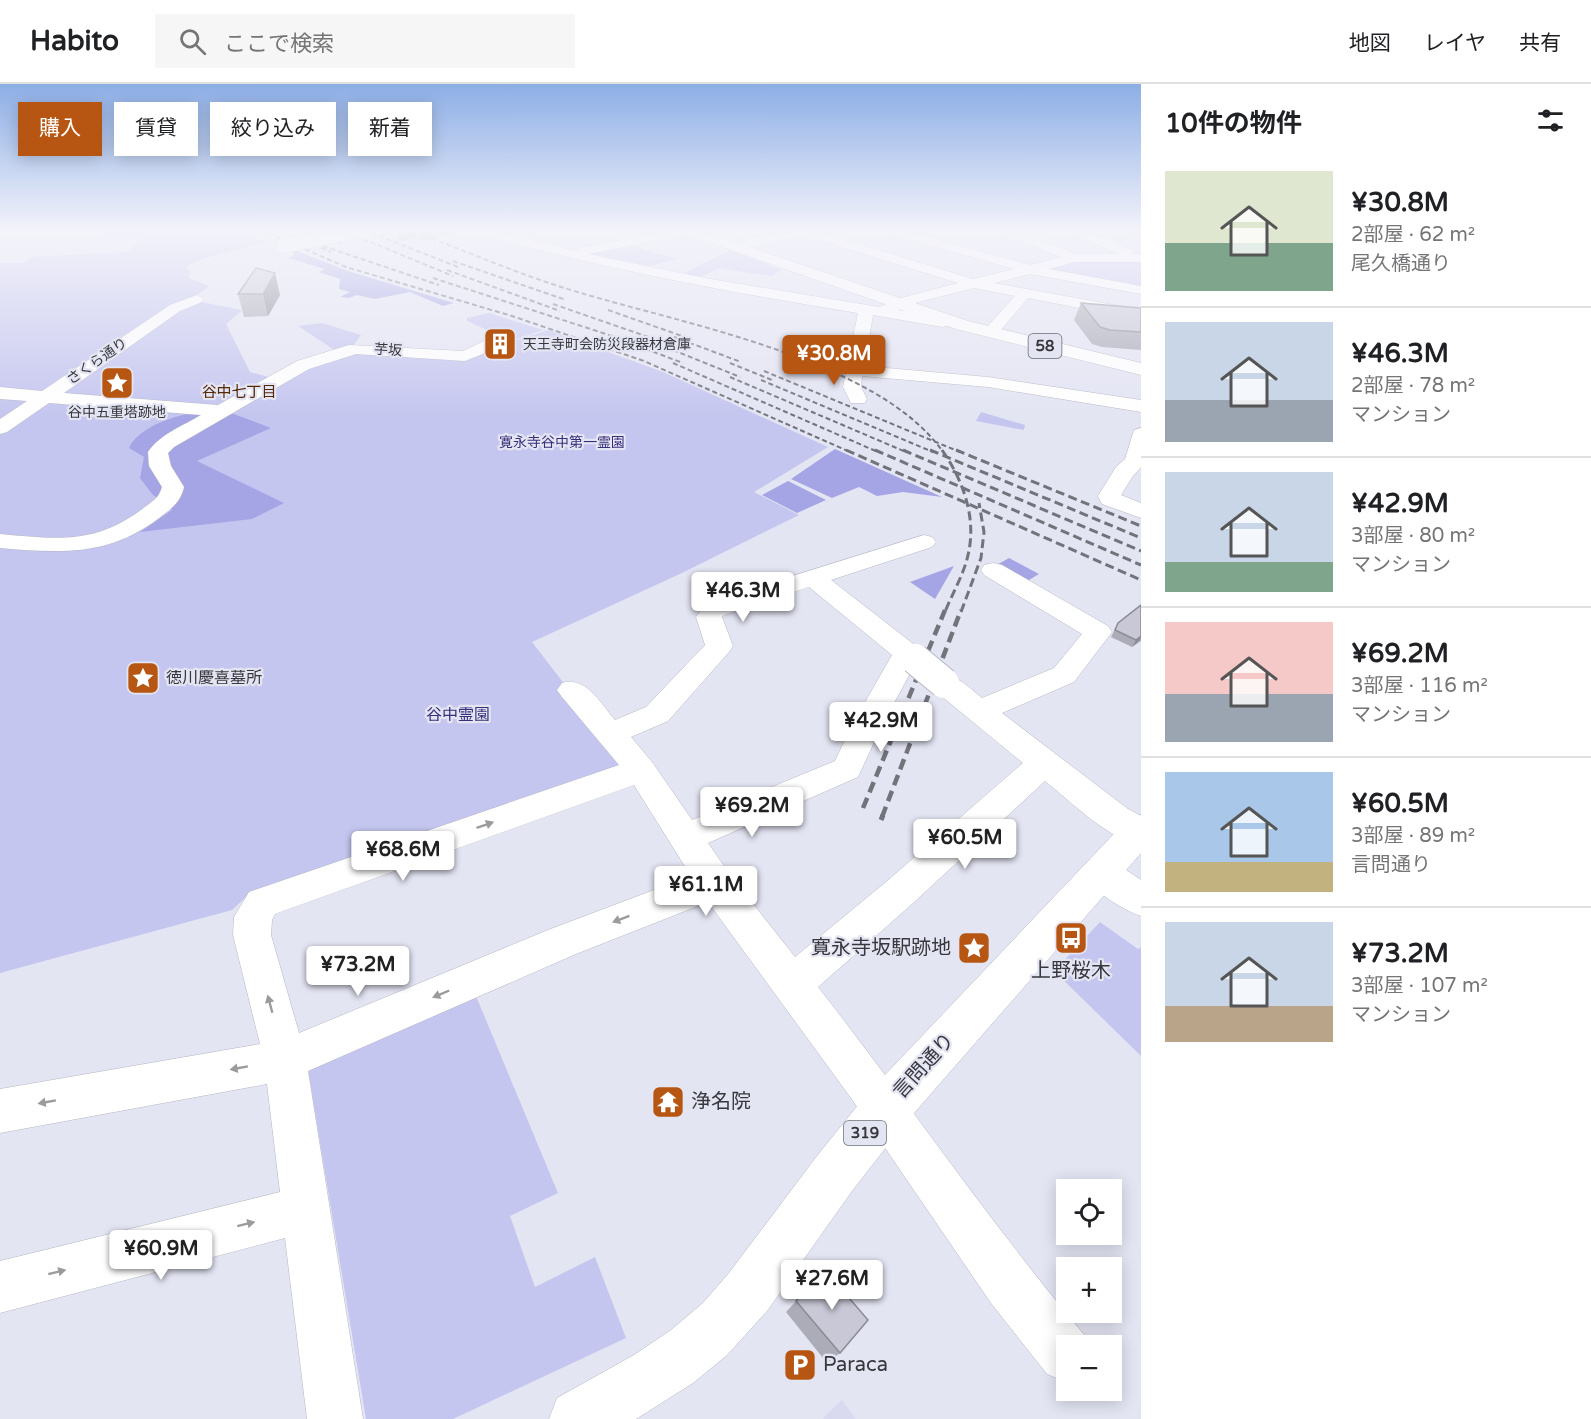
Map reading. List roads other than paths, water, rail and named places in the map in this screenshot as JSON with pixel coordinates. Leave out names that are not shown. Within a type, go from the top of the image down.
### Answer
[{"type":"main road","name":"58","points":[[874,292],[949,321],[1141,369]]},
{"type":"main road","name":"58","points":[[902,302],[994,328],[1141,364]]},
{"type":"main road","name":"言問通り","points":[[586,1417],[640,1384],[697,1344],[722,1323],[745,1296],[848,1154],[884,1111],[1140,830]]},
{"type":"street","points":[[764,292],[942,322],[949,321]]},
{"type":"street","points":[[874,310],[937,292]]},
{"type":"street","points":[[1021,292],[1141,315]]},
{"type":"street","points":[[994,328],[1025,293]]},
{"type":"street","name":"さくら通り","points":[[0,428],[176,308],[197,299]]},
{"type":"street","points":[[858,399],[852,387],[854,370],[874,310]]},
{"type":"street","points":[[355,349],[366,337],[374,333]]},
{"type":"street","name":"芋坂","points":[[0,541],[65,546],[111,537],[123,531],[170,499],[173,487],[160,466],[158,452],[167,443],[303,365],[355,349],[465,356],[494,343],[497,339]]},
{"type":"street","points":[[854,370],[988,382],[1141,406]]},
{"type":"street","points":[[0,393],[221,411]]},
{"type":"street","points":[[1141,435],[1135,461],[1124,472],[1110,496],[1110,499],[1141,511]]},
{"type":"street","points":[[610,734],[657,714],[719,646],[709,617],[715,609],[924,542]]},
{"type":"street","points":[[980,711],[1064,675],[1098,632],[993,570]]},
{"type":"street","points":[[813,578],[1044,763],[1116,818],[1140,830]]},
{"type":"street","points":[[685,838],[848,769],[867,725],[911,656]]},
{"type":"street","points":[[572,690],[641,770],[715,883],[1010,1285],[1056,1342]]},
{"type":"street","points":[[791,985],[899,893],[1044,763]]},
{"type":"street","points":[[335,1419],[285,1060],[252,935],[254,917],[262,903],[641,770]]},
{"type":"street","points":[[1101,872],[1141,900]]},
{"type":"street","points":[[0,1110],[285,1060],[562,942],[715,883]]},
{"type":"street","points":[[0,1287],[306,1209]]},
{"type":"railway","points":[[432,292],[512,316],[644,361],[850,452]]},
{"type":"railway","points":[[477,292],[606,334],[683,363]]},
{"type":"railway","points":[[508,292],[560,311]]},
{"type":"railway","points":[[544,292],[566,300]]},
{"type":"railway","points":[[581,292],[724,333],[827,369],[874,393],[913,420],[932,441]]},
{"type":"railway","points":[[553,304],[683,349]]},
{"type":"railway","points":[[608,310],[682,336]]},
{"type":"railway","points":[[674,337],[741,362]]},
{"type":"railway","points":[[673,350],[740,377]]},
{"type":"railway","points":[[673,363],[878,452]]},
{"type":"railway","points":[[730,363],[772,380]]},
{"type":"railway","points":[[764,371],[932,441]]},
{"type":"railway","points":[[730,377],[906,452]]},
{"type":"railway","points":[[761,380],[933,452]]},
{"type":"railway","points":[[932,441],[960,452]]},
{"type":"railway","points":[[932,441],[943,452]]},
{"type":"railway","points":[[846,450],[967,503]]},
{"type":"railway","points":[[875,450],[962,488]]},
{"type":"railway","points":[[903,450],[955,472]]},
{"type":"railway","points":[[930,450],[947,457]]},
{"type":"railway","points":[[942,450],[947,457]]},
{"type":"railway","points":[[956,450],[1141,526]]},
{"type":"railway","points":[[947,457],[1141,538]]},
{"type":"railway","points":[[947,457],[955,472]]},
{"type":"railway","points":[[955,472],[1141,551]]},
{"type":"railway","points":[[955,472],[962,488]]},
{"type":"railway","points":[[962,488],[1141,565]]},
{"type":"railway","points":[[962,488],[967,503]]},
{"type":"railway","points":[[945,612],[966,562],[971,527],[967,503]]},
{"type":"railway","points":[[967,503],[980,509]]},
{"type":"railway","points":[[979,503],[980,509]]},
{"type":"railway","points":[[961,612],[981,558],[984,532],[980,509]]},
{"type":"railway","points":[[980,509],[1141,580]]},
{"type":"railway","points":[[863,808],[945,610]]},
{"type":"railway","points":[[882,817],[961,610]]},
{"type":"railway","points":[[881,820],[883,815]]},
{"type":"place","name":"天王寺町会防災段器材倉庫","points":[[500,344]]},
{"type":"place","name":"谷中五重塔跡地","points":[[117,383]]},
{"type":"place","name":"徳川慶喜墓所","points":[[143,678]]},
{"type":"place","name":"上野桜木","points":[[1071,938]]},
{"type":"place","name":"寛永寺坂駅跡地","points":[[974,948]]},
{"type":"place","name":"浄名院","points":[[668,1102]]},
{"type":"place","name":"Paraca","points":[[800,1365]]},
{"type":"district","name":"谷中七丁目","points":[[239,392]]},
{"type":"park label","name":"寛永寺谷中第一霊園","points":[[562,442]]},
{"type":"park label","name":"谷中霊園","points":[[458,715]]}]
